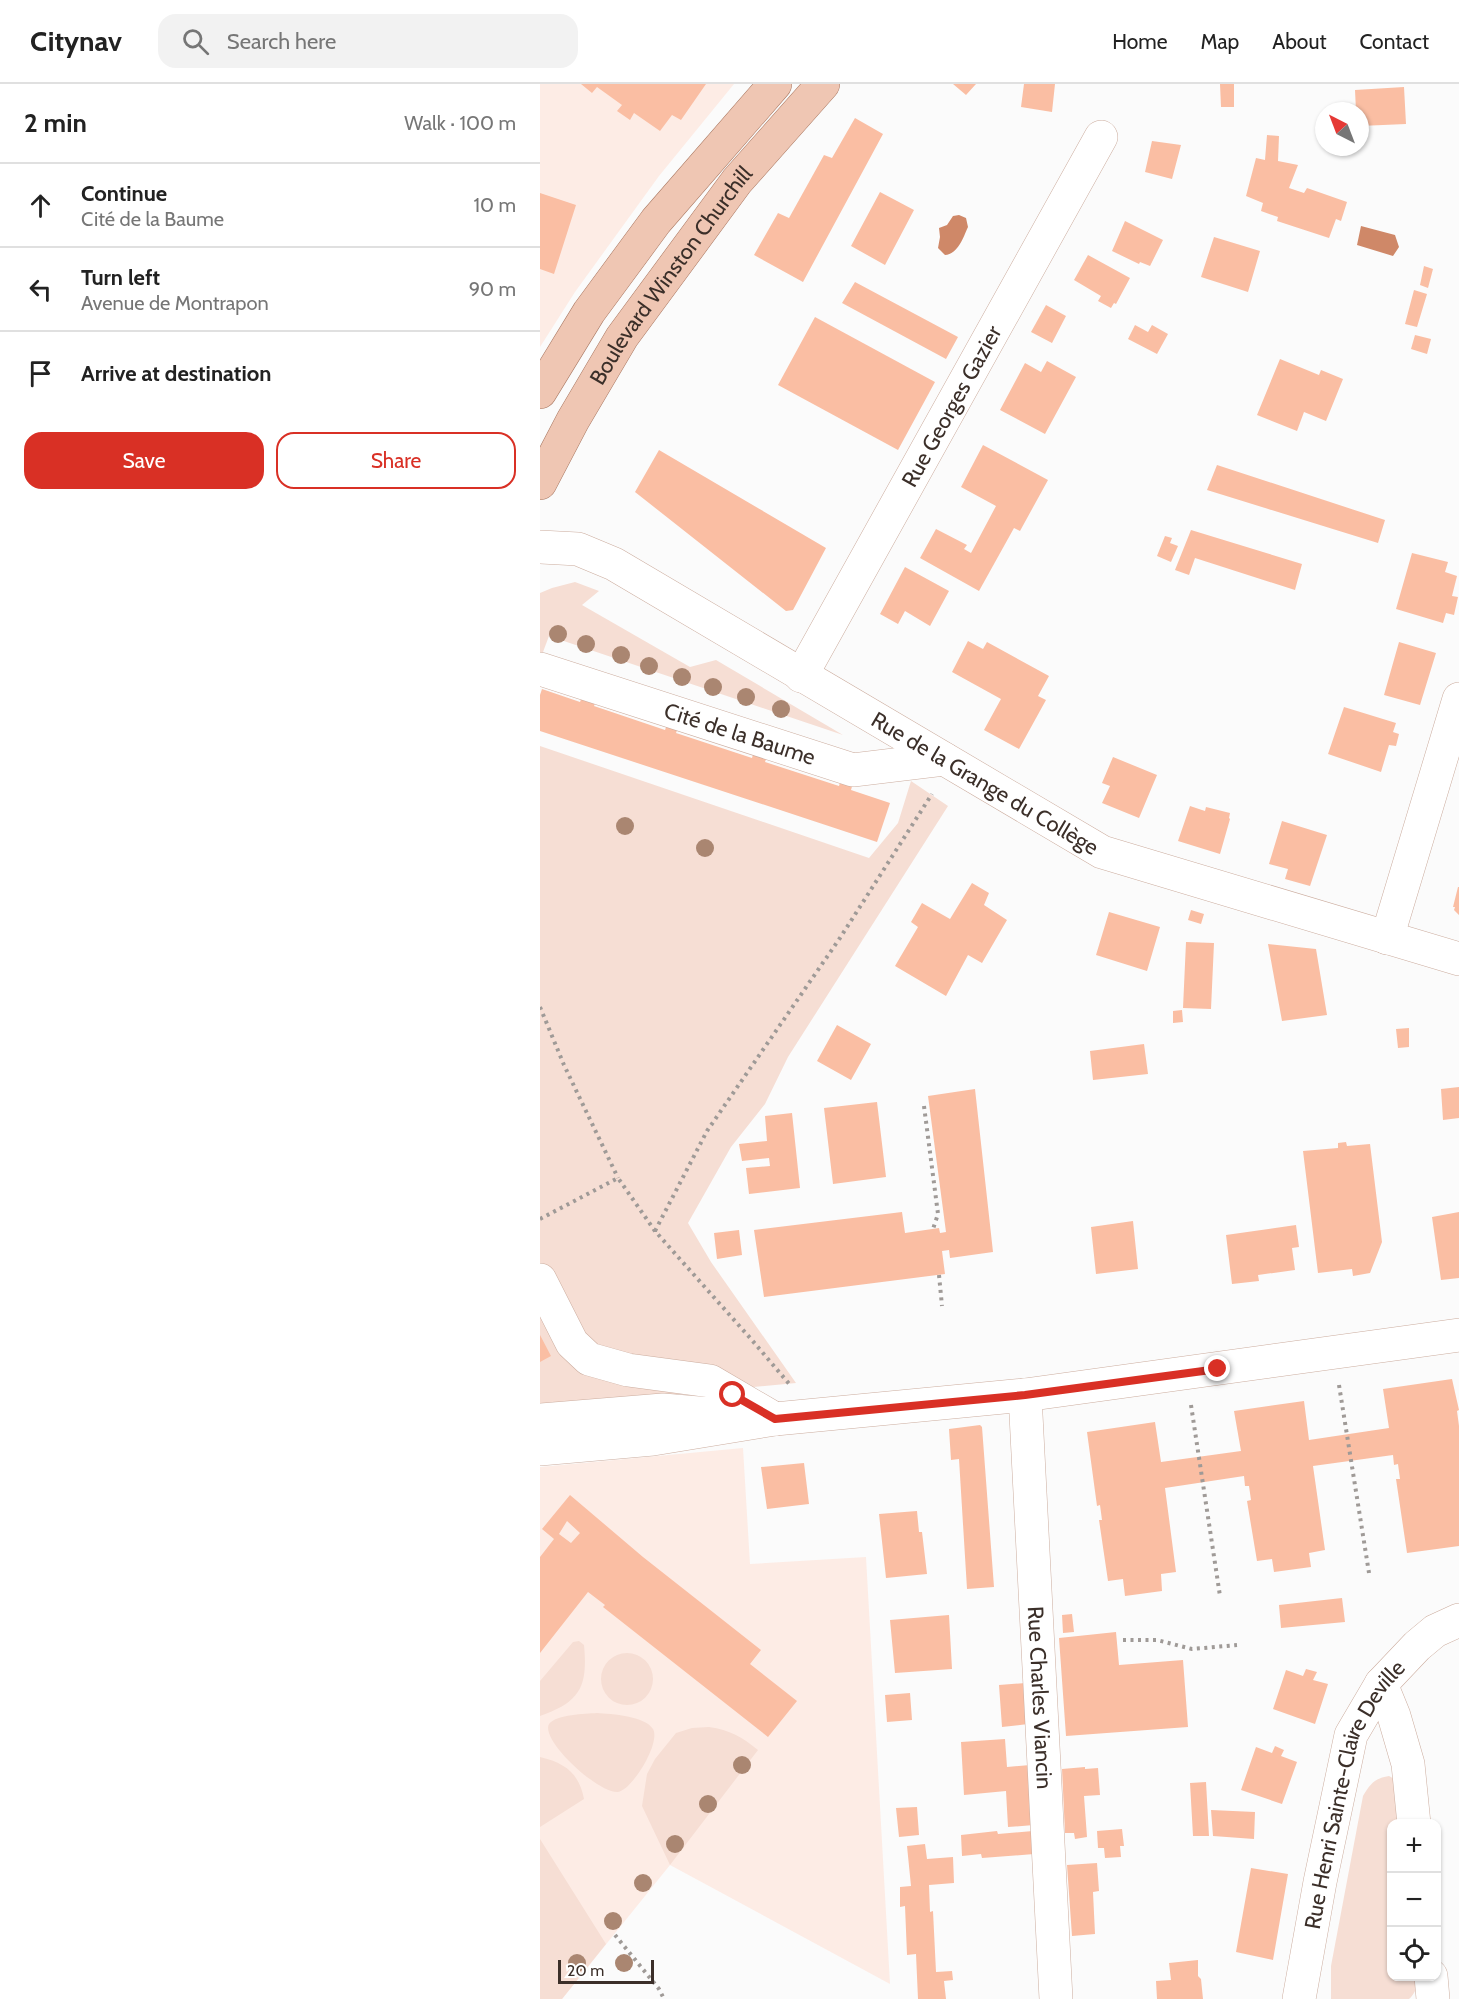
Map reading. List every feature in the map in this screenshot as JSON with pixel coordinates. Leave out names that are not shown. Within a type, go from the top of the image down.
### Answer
[{"type":"main road","name":"Boulevard Winston Churchill","points":[[540,392],[589,312],[656,221],[776,84]]},
{"type":"main road","name":"Boulevard Winston Churchill","points":[[540,483],[573,420],[622,337],[737,181],[823,84]]},
{"type":"street","name":"Rue Georges Gazier","points":[[801,676],[1101,137]]},
{"type":"street","name":"Rue de la Grange du Collège","points":[[540,547],[578,549],[614,564],[801,676],[941,772],[1102,852],[1459,959]]},
{"type":"street","name":"Cité de la Baume","points":[[540,669],[853,770],[941,772]]},
{"type":"street","points":[[1387,938],[1459,699]]},
{"type":"street","points":[[540,1280],[572,1343],[589,1359],[628,1370],[710,1381],[775,1419]]},
{"type":"street","points":[[540,1449],[653,1439],[775,1419],[1025,1395],[1459,1335]]},
{"type":"street","name":"Rue Charles Viancin","points":[[1025,1395],[1056,1999]]},
{"type":"street","points":[[540,1420],[663,1410],[775,1419]]},
{"type":"street","name":"Rue Henri Sainte-Claire Deville","points":[[1299,1999],[1320,1881],[1351,1735],[1382,1684],[1417,1646],[1436,1631],[1459,1620]]},
{"type":"street","points":[[1382,1684],[1408,1764],[1414,1819]]},
{"type":"street","points":[[1431,1981],[1433,1999]]},
{"type":"path","points":[[655,1231],[708,1131],[840,938],[941,772]]},
{"type":"path","points":[[540,1007],[564,1065],[618,1178],[655,1231],[793,1389]]},
{"type":"path","points":[[924,1106],[938,1214],[933,1229]]},
{"type":"path","points":[[540,1219],[618,1178]]},
{"type":"path","points":[[939,1275],[942,1306]]},
{"type":"path","points":[[1339,1381],[1369,1573]]},
{"type":"path","points":[[1191,1402],[1220,1596]]},
{"type":"path","points":[[1123,1640],[1157,1640],[1192,1649],[1237,1645]]},
{"type":"path","points":[[615,1935],[659,1989],[664,1999]]},
{"type":"shaded area","points":[[540,84],[734,84],[659,176],[575,292],[540,347]]},
{"type":"shaded area","points":[[959,215],[966,218],[968,227],[957,249],[945,255],[938,248],[939,228],[947,225],[953,216]]},
{"type":"shaded area","points":[[1361,226],[1395,235],[1399,247],[1393,256],[1357,245]]},
{"type":"shaded area","points":[[575,582],[599,591],[582,605],[690,667],[716,660],[843,735],[549,636],[540,660],[540,593]]},
{"type":"shaded area","points":[[540,746],[869,858],[898,823],[911,781],[948,806],[788,1057],[765,1104],[731,1147],[688,1223],[711,1262],[796,1383],[540,1407]]},
{"type":"shaded area","points":[[743,1448],[750,1564],[866,1557],[890,1984],[670,1865],[562,1999],[540,1999],[540,1467]]},
{"type":"shaded area","points":[[579,1641],[584,1645],[585,1660],[582,1682],[578,1691],[564,1705],[540,1716],[540,1681],[573,1642]]},
{"type":"shaded area","points":[[622,1653],[632,1653],[646,1660],[653,1679],[646,1698],[632,1705],[622,1705],[612,1701],[605,1694],[601,1684],[601,1674],[605,1664],[612,1657]]},
{"type":"shaded area","points":[[597,1713],[636,1718],[653,1729],[653,1744],[644,1765],[630,1783],[618,1792],[609,1790],[585,1776],[553,1742],[549,1732],[549,1724],[558,1718]]},
{"type":"shaded area","points":[[709,1727],[735,1735],[758,1750],[670,1865],[642,1806],[647,1774],[655,1759],[676,1733],[692,1728]]},
{"type":"shaded area","points":[[540,1757],[557,1762],[570,1770],[579,1782],[584,1799],[540,1827]]},
{"type":"shaded area","points":[[1389,1776],[1396,1780],[1405,1819],[1387,1819],[1387,1981],[1418,1981],[1417,1986],[1409,1999],[1331,1999],[1331,1966],[1363,1796],[1373,1782]]},
{"type":"shaded area","points":[[540,1839],[606,1944],[562,1999],[540,1999]]},
{"type":"building","points":[[581,84],[706,84],[681,120],[672,115],[660,131],[634,113],[630,120],[617,111],[622,105],[597,87],[592,93]]},
{"type":"building","points":[[953,84],[976,84],[966,95]]},
{"type":"building","points":[[1024,84],[1055,84],[1052,112],[1021,107]]},
{"type":"building","points":[[1220,84],[1234,84],[1234,107],[1221,107]]},
{"type":"building","points":[[1404,87],[1406,124],[1369,126],[1369,102],[1356,102],[1355,90]]},
{"type":"building","points":[[855,118],[883,134],[803,282],[754,255],[778,213],[789,218],[824,155],[832,158]]},
{"type":"building","points":[[1267,135],[1279,136],[1278,161],[1298,165],[1289,188],[1304,193],[1307,188],[1347,202],[1341,221],[1336,219],[1329,238],[1277,221],[1278,217],[1261,211],[1263,203],[1246,196],[1256,158],[1265,160]]},
{"type":"building","points":[[1152,141],[1181,145],[1172,179],[1145,172]]},
{"type":"building","points":[[880,192],[914,210],[885,265],[851,246]]},
{"type":"building","points":[[540,193],[576,205],[554,274],[540,269]]},
{"type":"building","points":[[1125,221],[1163,240],[1150,266],[1140,262],[1139,264],[1112,251]]},
{"type":"building","points":[[1214,237],[1260,251],[1248,292],[1201,277]]},
{"type":"building","points":[[1088,255],[1130,278],[1116,304],[1114,303],[1111,308],[1098,301],[1101,296],[1074,280]]},
{"type":"building","points":[[1424,266],[1433,269],[1428,288],[1420,285]]},
{"type":"building","points":[[855,282],[958,337],[946,359],[842,303]]},
{"type":"building","points":[[1414,290],[1427,294],[1417,327],[1405,324]]},
{"type":"building","points":[[1046,305],[1066,316],[1052,343],[1031,332]]},
{"type":"building","points":[[815,317],[935,382],[898,450],[778,385]]},
{"type":"building","points":[[1135,325],[1148,332],[1152,325],[1168,334],[1157,354],[1128,339]]},
{"type":"building","points":[[1415,335],[1431,339],[1427,354],[1411,349]]},
{"type":"building","points":[[1280,359],[1319,375],[1321,370],[1343,379],[1326,421],[1304,412],[1297,431],[1257,415]]},
{"type":"building","points":[[1047,361],[1076,377],[1045,434],[1000,410],[1025,363],[1041,372]]},
{"type":"building","points":[[983,445],[1048,480],[1020,531],[1014,528],[979,591],[920,558],[936,529],[967,545],[964,549],[971,553],[996,506],[961,487]]},
{"type":"building","points":[[659,450],[826,548],[793,610],[786,611],[635,492]]},
{"type":"building","points":[[1217,465],[1385,520],[1378,543],[1207,490]]},
{"type":"building","points":[[1191,530],[1302,564],[1295,590],[1195,558],[1189,575],[1175,570]]},
{"type":"building","points":[[1165,536],[1172,538],[1170,543],[1178,546],[1171,562],[1157,556]]},
{"type":"building","points":[[1412,553],[1448,562],[1445,572],[1457,576],[1452,596],[1458,597],[1454,615],[1446,613],[1443,623],[1396,609]]},
{"type":"building","points":[[905,567],[949,591],[930,626],[905,611],[898,624],[880,614]]},
{"type":"building","points":[[968,641],[983,649],[987,642],[1049,676],[1038,696],[1046,700],[1019,749],[984,730],[1001,699],[952,672]]},
{"type":"building","points":[[1399,642],[1436,653],[1420,705],[1384,695]]},
{"type":"building","points":[[542,689],[580,702],[583,694],[597,698],[594,706],[665,730],[668,722],[679,725],[676,733],[752,758],[754,751],[767,756],[765,762],[839,786],[841,779],[853,783],[851,790],[890,803],[877,842],[540,731]]},
{"type":"building","points":[[1344,707],[1396,723],[1393,732],[1399,734],[1396,746],[1389,745],[1381,772],[1328,754]]},
{"type":"building","points":[[1113,757],[1157,775],[1139,818],[1102,803],[1110,786],[1102,783]]},
{"type":"building","points":[[1190,806],[1205,811],[1206,807],[1230,813],[1220,854],[1178,841]]},
{"type":"building","points":[[1282,821],[1327,835],[1310,886],[1285,879],[1288,869],[1269,864]]},
{"type":"building","points":[[972,883],[989,893],[984,905],[1007,920],[982,963],[968,955],[946,996],[895,966],[918,927],[911,922],[922,903],[950,919]]},
{"type":"building","points":[[1459,887],[1459,915],[1453,907]]},
{"type":"building","points":[[1191,910],[1204,914],[1201,924],[1188,920]]},
{"type":"building","points":[[1109,912],[1160,927],[1147,971],[1096,955]]},
{"type":"building","points":[[1186,942],[1214,943],[1211,1009],[1183,1008]]},
{"type":"building","points":[[1268,944],[1316,949],[1327,1015],[1282,1021]]},
{"type":"building","points":[[1182,1010],[1183,1022],[1173,1023],[1173,1011]]},
{"type":"building","points":[[837,1025],[871,1044],[851,1080],[817,1061]]},
{"type":"building","points":[[1409,1028],[1409,1047],[1398,1048],[1396,1029]]},
{"type":"building","points":[[1144,1044],[1148,1074],[1093,1080],[1090,1051]]},
{"type":"building","points":[[1459,1087],[1459,1118],[1443,1120],[1441,1089]]},
{"type":"building","points":[[975,1089],[993,1252],[950,1258],[949,1250],[942,1251],[945,1274],[764,1297],[754,1230],[902,1212],[905,1233],[939,1228],[940,1233],[946,1232],[928,1096]]},
{"type":"building","points":[[877,1102],[886,1177],[833,1184],[824,1108]]},
{"type":"building","points":[[792,1113],[800,1188],[749,1194],[746,1168],[770,1166],[769,1158],[742,1161],[739,1144],[767,1141],[765,1116]]},
{"type":"building","points":[[1346,1142],[1347,1146],[1370,1144],[1382,1242],[1370,1273],[1353,1276],[1352,1269],[1318,1273],[1303,1151],[1338,1148],[1338,1143]]},
{"type":"building","points":[[1459,1212],[1459,1278],[1441,1280],[1432,1217]]},
{"type":"building","points":[[1133,1221],[1138,1269],[1096,1274],[1091,1227]]},
{"type":"building","points":[[1296,1225],[1299,1247],[1292,1248],[1295,1270],[1258,1275],[1259,1281],[1232,1284],[1226,1235]]},
{"type":"building","points":[[739,1230],[742,1255],[717,1259],[714,1233]]},
{"type":"building","points":[[540,1335],[551,1356],[540,1362]]},
{"type":"building","points":[[1452,1379],[1459,1410],[1457,1411],[1459,1546],[1407,1553],[1396,1479],[1400,1479],[1398,1464],[1394,1465],[1393,1455],[1313,1466],[1325,1550],[1309,1553],[1311,1567],[1274,1572],[1272,1559],[1257,1561],[1247,1501],[1251,1500],[1249,1486],[1245,1486],[1244,1476],[1165,1488],[1176,1572],[1161,1574],[1162,1591],[1125,1596],[1123,1579],[1108,1581],[1099,1520],[1102,1520],[1100,1505],[1097,1506],[1087,1432],[1155,1422],[1161,1462],[1241,1451],[1234,1411],[1304,1401],[1309,1440],[1389,1428],[1383,1389]]},
{"type":"building","points":[[980,1425],[982,1427],[994,1587],[967,1589],[959,1459],[951,1460],[949,1429]]},
{"type":"building","points":[[804,1463],[809,1504],[767,1509],[761,1467]]},
{"type":"building","points":[[570,1495],[643,1557],[761,1650],[750,1664],[797,1701],[768,1737],[603,1607],[605,1605],[588,1592],[540,1653],[540,1557],[554,1539],[542,1529]],"holes":[[[567,1521],[580,1533],[571,1543],[559,1534]]]},
{"type":"building","points":[[917,1511],[927,1574],[886,1578],[879,1514]]},
{"type":"building","points":[[1342,1598],[1345,1622],[1281,1628],[1279,1605]]},
{"type":"building","points":[[1072,1614],[1074,1632],[1063,1633],[1062,1615]]},
{"type":"building","points":[[949,1615],[952,1669],[895,1673],[890,1620]]},
{"type":"building","points":[[1116,1632],[1119,1665],[1183,1660],[1188,1727],[1066,1736],[1059,1638]]},
{"type":"building","points":[[1306,1669],[1317,1672],[1313,1680],[1328,1684],[1315,1724],[1273,1709],[1286,1670],[1303,1676]]},
{"type":"building","points":[[1026,1683],[1028,1724],[1002,1727],[999,1685]]},
{"type":"building","points":[[910,1693],[912,1720],[887,1722],[885,1695]]},
{"type":"building","points":[[1005,1739],[1007,1767],[1030,1765],[1034,1825],[1008,1827],[1006,1791],[964,1795],[961,1742]]},
{"type":"building","points":[[1275,1746],[1284,1750],[1281,1756],[1297,1762],[1282,1804],[1241,1790],[1256,1747],[1272,1753]]},
{"type":"building","points":[[1085,1767],[1085,1769],[1098,1768],[1100,1795],[1084,1796],[1087,1837],[1075,1839],[1074,1833],[1065,1833],[1062,1769]]},
{"type":"building","points":[[1206,1782],[1209,1836],[1193,1836],[1190,1783]]},
{"type":"building","points":[[917,1807],[919,1835],[899,1837],[896,1808]]},
{"type":"building","points":[[1211,1810],[1255,1812],[1254,1839],[1213,1836]]},
{"type":"building","points":[[1122,1829],[1124,1846],[1120,1846],[1121,1857],[1105,1858],[1104,1848],[1098,1848],[1097,1831]]},
{"type":"building","points":[[997,1831],[998,1834],[1033,1831],[1034,1854],[982,1858],[981,1854],[962,1856],[961,1835]]},
{"type":"building","points":[[925,1844],[927,1859],[953,1857],[954,1883],[929,1885],[930,1912],[933,1911],[936,1972],[952,1971],[953,1980],[944,1981],[946,1999],[918,1999],[916,1954],[907,1955],[905,1906],[900,1907],[900,1887],[911,1886],[907,1846]]},
{"type":"building","points":[[1097,1863],[1099,1891],[1093,1892],[1095,1934],[1072,1936],[1067,1865]]},
{"type":"building","points":[[1251,1868],[1288,1874],[1273,1960],[1236,1952]]},
{"type":"building","points":[[1198,1960],[1198,1976],[1201,1979],[1203,1999],[1157,1999],[1156,1981],[1171,1980],[1169,1963]]},
{"type":"route","points":[[733,1395],[775,1419],[1025,1395],[1218,1369]]}]
